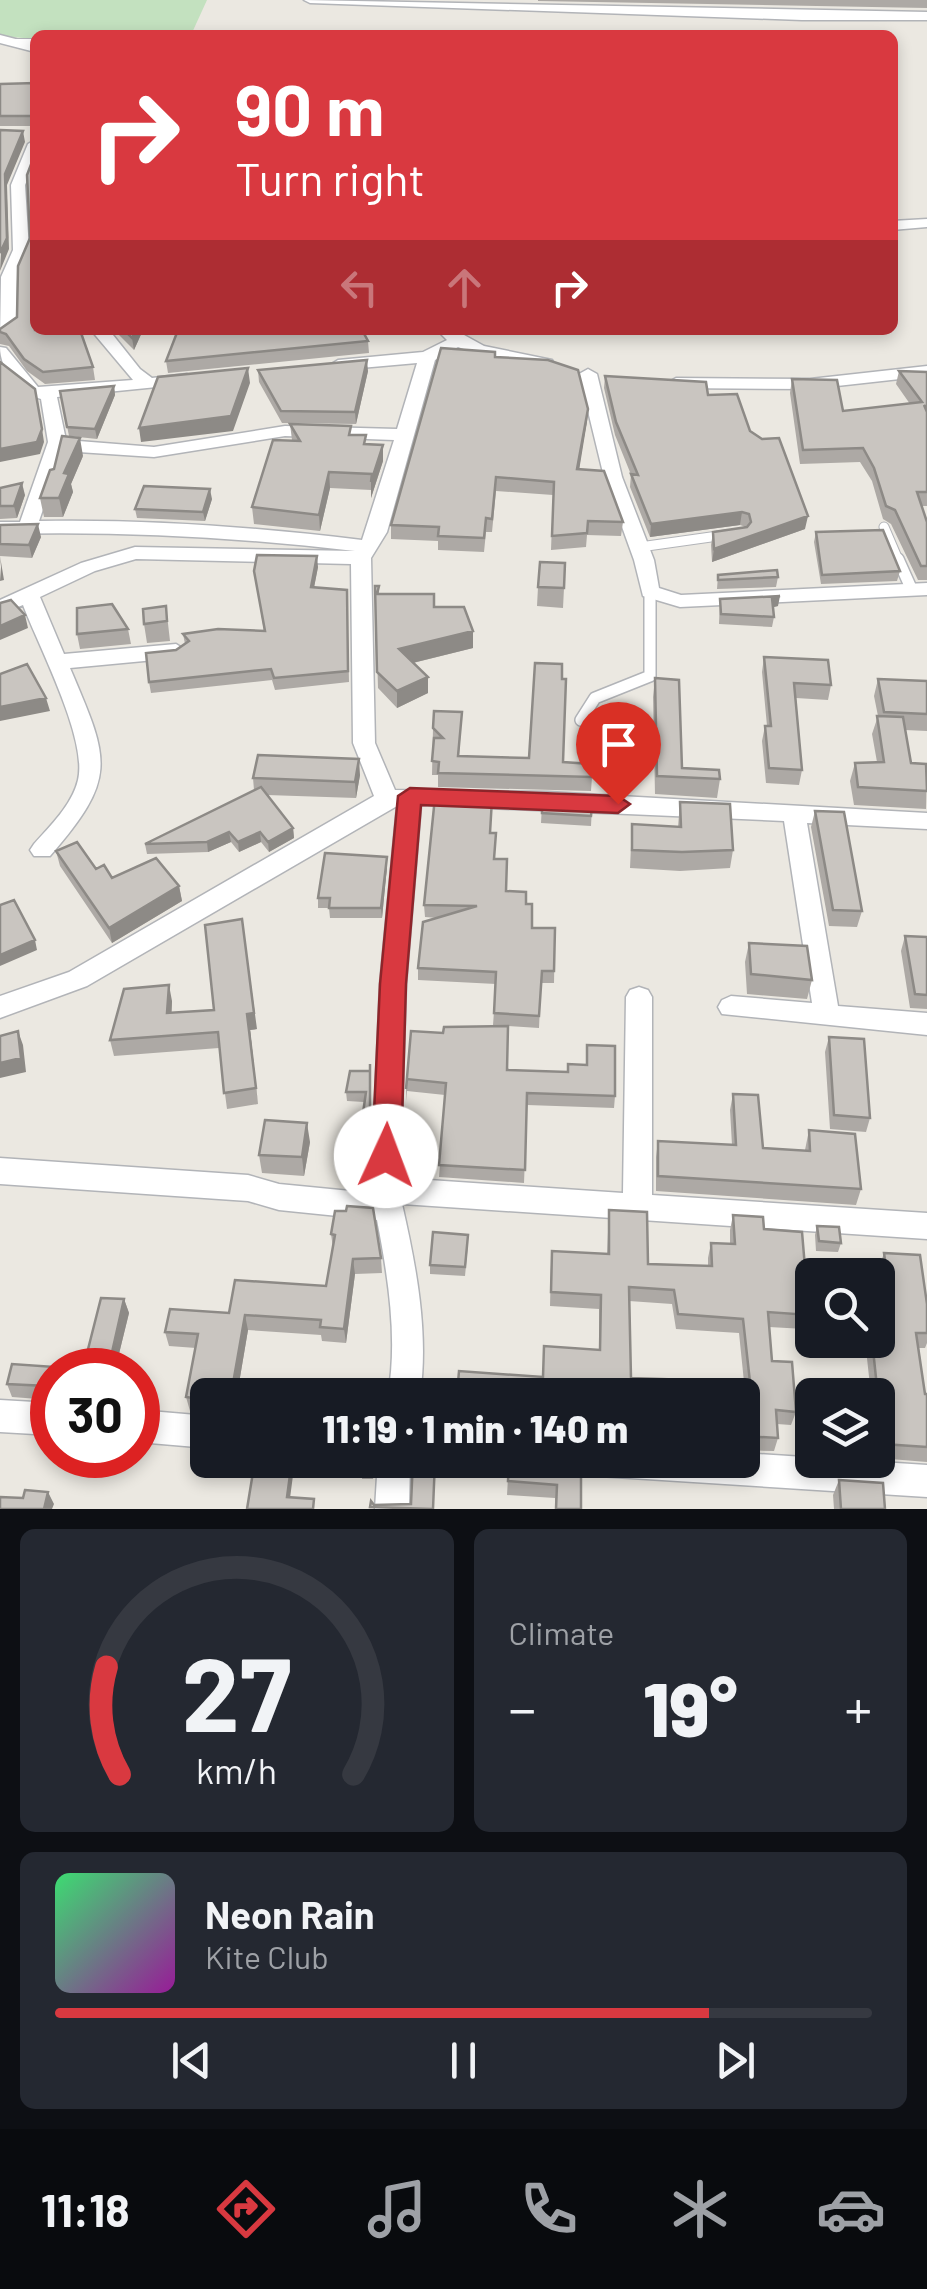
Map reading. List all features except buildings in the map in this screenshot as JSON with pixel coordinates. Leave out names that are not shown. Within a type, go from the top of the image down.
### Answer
[{"type":"street","points":[[310,0],[841,17],[927,16]]},
{"type":"street","points":[[836,0],[841,17]]},
{"type":"street","points":[[0,56],[4,40],[30,44]]},
{"type":"street","points":[[18,134],[30,134]]},
{"type":"street","points":[[0,334],[8,329],[9,277],[21,250],[18,185],[30,156]]},
{"type":"street","points":[[898,226],[927,224]]},
{"type":"street","points":[[105,335],[140,379],[149,383]]},
{"type":"street","points":[[407,1378],[409,1364],[400,1254],[387,1200],[398,797],[364,744],[365,553],[378,532],[427,357],[452,335],[612,380]]},
{"type":"street","points":[[0,352],[33,392],[202,378]]},
{"type":"street","points":[[314,368],[427,357]]},
{"type":"street","points":[[659,383],[810,384],[927,372]]},
{"type":"street","points":[[588,374],[613,477],[640,547],[650,592],[680,601],[919,589]]},
{"type":"street","points":[[27,528],[56,445],[50,398],[44,393]]},
{"type":"street","points":[[56,445],[154,452],[285,431],[406,435]]},
{"type":"street","points":[[0,528],[89,526],[270,534],[365,553]]},
{"type":"street","points":[[0,608],[111,558],[136,553],[365,553]]},
{"type":"street","points":[[28,593],[85,737],[91,775],[73,814],[42,850]]},
{"type":"street","points":[[55,662],[176,650]]},
{"type":"street","points":[[0,1007],[78,979],[398,797],[927,820]]},
{"type":"street","points":[[794,813],[827,1016]]},
{"type":"street","points":[[637,1205],[639,997]]},
{"type":"street","points":[[732,1007],[927,1024]]},
{"type":"street","points":[[0,1171],[248,1188],[279,1197],[637,1205],[927,1226]]},
{"type":"street","points":[[0,1416],[30,1418]]},
{"type":"street","points":[[160,1428],[190,1430]]},
{"type":"street","points":[[760,1470],[927,1481]]},
{"type":"street","points":[[392,1509],[393,1478]]},
{"type":"lane","points":[[884,527],[919,589]]},
{"type":"lane","points":[[640,547],[741,533]]},
{"type":"lane","points":[[582,720],[595,698],[650,676],[650,592]]},
{"type":"green space","points":[[0,0],[207,0],[193,30],[30,30],[30,39],[0,36]]},
{"type":"route","points":[[386,1156],[393,984],[410,796],[618,804]]}]
